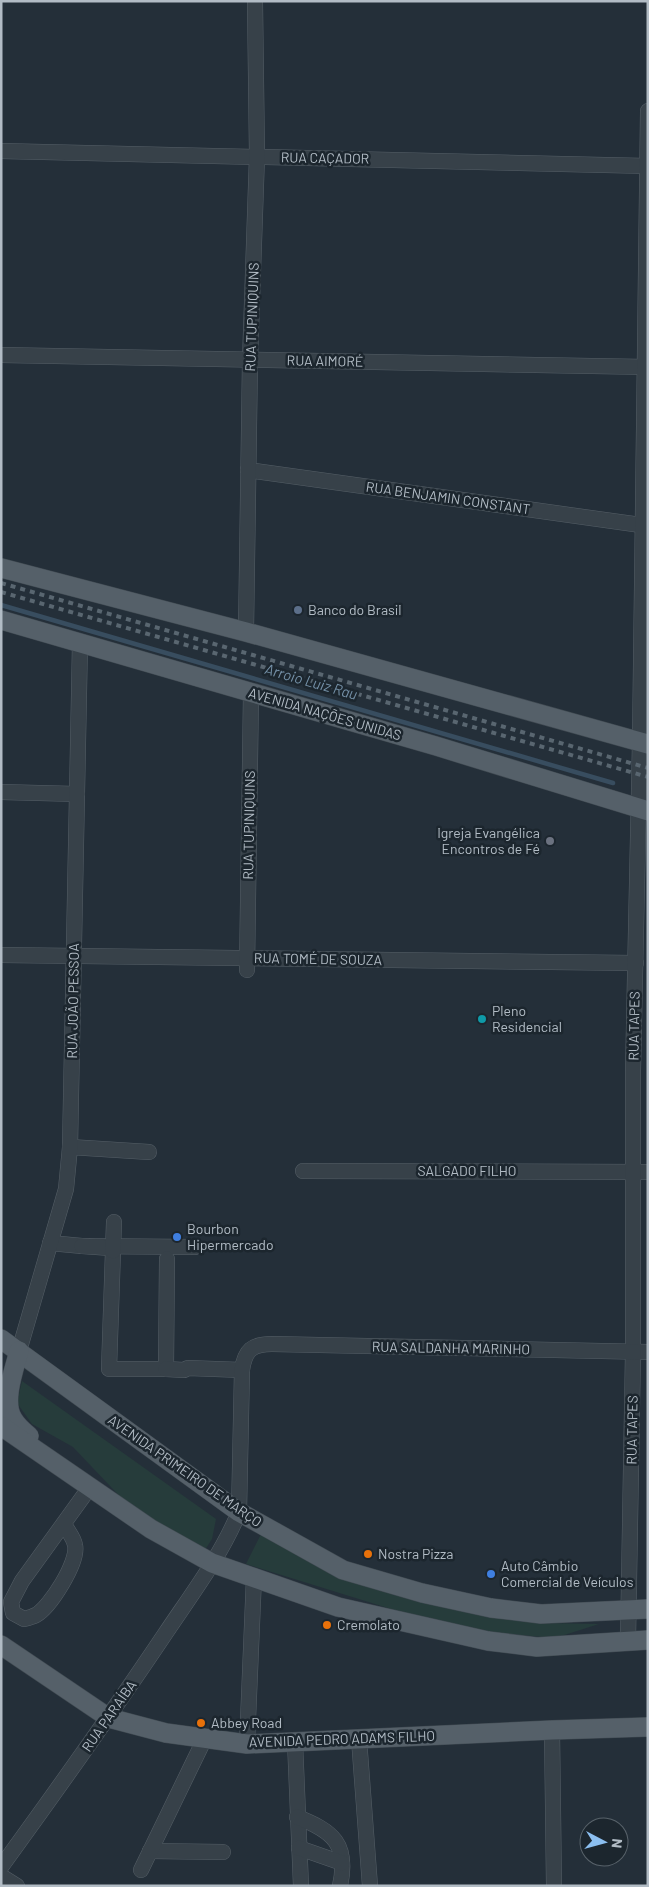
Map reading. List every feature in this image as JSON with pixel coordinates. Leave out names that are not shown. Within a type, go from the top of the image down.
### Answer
[{"type":"main road","points":[[1,568],[246,632],[644,743]]},
{"type":"main road","name":"AVENIDA NAÇÕES UNIDAS","points":[[1,620],[426,743],[643,809]]},
{"type":"main road","name":"AVENIDA PRIMEIRO DE MARÇO","points":[[1,1339],[239,1512],[343,1570],[422,1593],[491,1608],[541,1614],[639,1610]]},
{"type":"main road","points":[[19,1351],[8,1398],[8,1409],[12,1419],[88,1486]]},
{"type":"main road","points":[[1,1426],[151,1529],[212,1563],[338,1607],[417,1626],[488,1640],[537,1647],[648,1640]]},
{"type":"main road","name":"AVENIDA PEDRO ADAMS FILHO","points":[[1,1645],[109,1718],[166,1733],[247,1744],[648,1727]]},
{"type":"street","name":"RUA TUPINIQUINS","points":[[246,632],[250,360],[257,156],[255,1]]},
{"type":"street","name":"RUA TAPES","points":[[628,1640],[639,1610],[640,1352],[632,1172],[641,1072],[641,994],[636,963],[644,743],[648,111]]},
{"type":"street","name":"RUA CAÇADOR","points":[[1,151],[647,166]]},
{"type":"street","name":"RUA AIMORÉ","points":[[1,355],[646,367]]},
{"type":"street","name":"RUA BENJAMIN CONSTANT","points":[[248,470],[645,525]]},
{"type":"street","name":"RUA JOÃO PESSOA","points":[[19,1351],[66,1189],[70,1147],[80,643]]},
{"type":"street","name":"RUA TUPINIQUINS","points":[[247,964],[252,693]]},
{"type":"street","points":[[1,792],[77,794]]},
{"type":"street","name":"RUA TOMÉ DE SOUZA","points":[[1,955],[75,956],[247,964],[636,963]]},
{"type":"street","points":[[70,1147],[148,1152]]},
{"type":"street","name":"SALGADO FILHO","points":[[303,1172],[648,1172]]},
{"type":"street","points":[[114,1222],[109,1369],[184,1370],[188,1368],[242,1370],[239,1512]]},
{"type":"street","points":[[50,1243],[113,1248],[195,1247]]},
{"type":"street","points":[[166,1370],[167,1259]]},
{"type":"street","name":"RUA SALDANHA MARINHO","points":[[242,1370],[244,1357],[254,1347],[262,1344],[640,1352]]},
{"type":"street","points":[[64,1524],[75,1545],[74,1560],[69,1573],[55,1594],[37,1615],[24,1619],[14,1613],[11,1602],[22,1581],[64,1524],[88,1486]]},
{"type":"street","name":"RUA PARAÍBA","points":[[1,1867],[109,1718],[224,1545],[239,1512]]},
{"type":"street","points":[[247,1744],[254,1577]]},
{"type":"street","points":[[552,1730],[554,1886]]},
{"type":"street","points":[[141,1870],[205,1738]]},
{"type":"street","points":[[359,1739],[370,1886]]},
{"type":"street","points":[[295,1742],[297,1817],[304,1884]]},
{"type":"street","points":[[297,1817],[325,1830],[336,1840],[341,1851],[340,1886]]},
{"type":"street","points":[[300,1848],[342,1863]]},
{"type":"street","points":[[150,1851],[223,1852]]},
{"type":"street","points":[[1,1876],[18,1886]]},
{"type":"green space","points":[[22,1381],[216,1519],[212,1539],[203,1553],[130,1507],[73,1447],[32,1424],[17,1403]]},
{"type":"green space","points":[[261,1534],[351,1580],[545,1623],[599,1624],[555,1638],[497,1633],[433,1622],[246,1564]]},
{"type":"waterway","name":"Arroio Luiz Rau","points":[[1,605],[613,783]]},
{"type":"railway","points":[[1,583],[648,768]]},
{"type":"railway","points":[[1,592],[648,777]]},
{"type":"place","name":"Banco do Brasil","points":[[298,610]]},
{"type":"place","name":"Igreja Evangélica Encontros de Fé","points":[[550,841]]},
{"type":"place","name":"Pleno Residencial","points":[[482,1019]]},
{"type":"place","name":"Bourbon Hipermercado","points":[[177,1237]]},
{"type":"place","name":"Nostra Pizza","points":[[368,1554]]},
{"type":"place","name":"Auto Câmbio Comercial de Veículos","points":[[491,1574]]},
{"type":"place","name":"Cremolato","points":[[327,1625]]},
{"type":"place","name":"Abbey Road","points":[[201,1723]]}]
